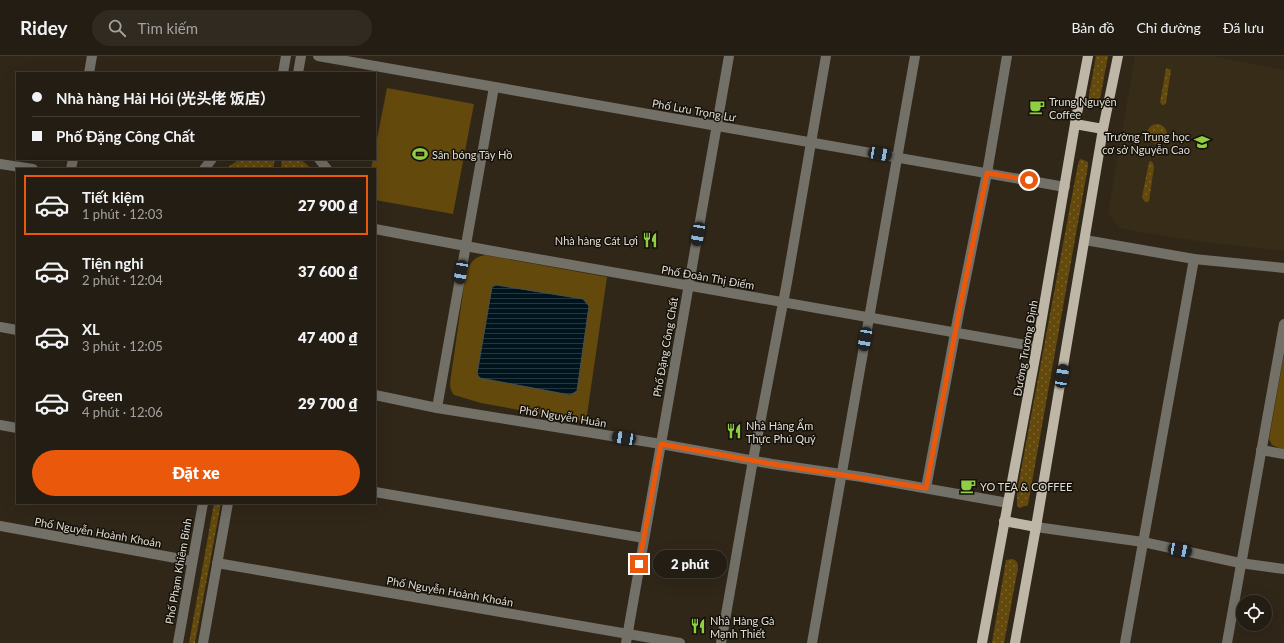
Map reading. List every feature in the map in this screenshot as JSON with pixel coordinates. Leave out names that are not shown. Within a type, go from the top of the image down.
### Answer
[{"type":"main road","name":"Đường Trương Định","points":[[982,643],[1037,347],[1088,56]]},
{"type":"main road","points":[[1015,643],[1103,129],[1118,56]]},
{"type":"main road","points":[[1075,124],[1103,129]]},
{"type":"main road","points":[[1004,521],[1036,527]]},
{"type":"street","points":[[89,72],[92,56]]},
{"type":"street","points":[[283,72],[286,56]]},
{"type":"street","points":[[298,72],[301,56]]},
{"type":"street","name":"Phố Lưu Trọng Lư","points":[[318,56],[1065,187]]},
{"type":"street","name":"Phố Đặng Công Chất","points":[[626,638],[688,285],[718,127],[729,56]]},
{"type":"street","points":[[721,643],[753,460],[784,302],[826,56]]},
{"type":"street","points":[[812,643],[915,56]]},
{"type":"street","points":[[926,488],[987,173],[1007,56]]},
{"type":"street","points":[[437,408],[494,87]]},
{"type":"street","points":[[205,168],[211,160]]},
{"type":"street","points":[[320,160],[326,168]]},
{"type":"street","points":[[0,164],[26,168]]},
{"type":"street","name":"Phố Đoàn Thị Điểm","points":[[376,230],[1037,347]]},
{"type":"street","points":[[1085,240],[1194,259],[1284,268]]},
{"type":"street","points":[[1125,643],[1194,259]]},
{"type":"street","points":[[1227,643],[1240,562],[1284,324]]},
{"type":"street","points":[[0,327],[16,330]]},
{"type":"street","name":"Phố Nguyễn Huân","points":[[376,396],[437,408],[1008,502]]},
{"type":"street","points":[[0,425],[16,428]]},
{"type":"street","points":[[1261,450],[1284,454]]},
{"type":"street","points":[[376,492],[644,538]]},
{"type":"street","name":"Phố Phạm Khiêm Bính","points":[[178,643],[203,504]]},
{"type":"street","points":[[203,643],[228,504]]},
{"type":"street","name":"Phố Nguyễn Hoành Khoản","points":[[0,526],[192,561]]},
{"type":"street","points":[[1036,527],[1143,542],[1240,562],[1284,569]]},
{"type":"street","name":"Phố Nguyễn Hoành Khoản","points":[[217,563],[626,638],[680,643]]},
{"type":"shaded area","points":[[1096,56],[1108,56],[1100,99],[1097,103],[1093,104],[1089,100],[1089,95]]},
{"type":"shaded area","name":"Trường Trung học cơ sở Nguyễn Cao","points":[[1135,56],[1212,56],[1284,70],[1284,251],[1204,242],[1133,231],[1120,228],[1108,214]]},
{"type":"shaded area","points":[[1167,68],[1171,70],[1166,103],[1162,105],[1160,102]]},
{"type":"shaded area","name":"Sân bóng Tây Hồ","points":[[387,88],[474,104],[453,214],[376,200],[376,168],[371,168],[373,160],[376,160],[376,144]]},
{"type":"shaded area","points":[[1157,124],[1164,127],[1167,134],[1164,141],[1157,144],[1150,141],[1147,134],[1150,127]]},
{"type":"shaded area","points":[[1081,159],[1088,162],[1088,166],[1028,505],[1019,508],[1017,505],[1017,492],[1077,169]]},
{"type":"shaded area","points":[[238,160],[275,160],[273,168],[226,168]]},
{"type":"shaded area","points":[[282,160],[298,160],[305,162],[310,168],[281,168]]},
{"type":"shaded area","points":[[1151,161],[1154,167],[1149,201],[1147,202],[1144,201],[1142,197],[1149,162]]},
{"type":"shaded area","points":[[485,255],[607,277],[586,422],[481,403],[454,395],[452,393],[450,386],[466,272],[473,260]]},
{"type":"shaded area","points":[[1284,354],[1284,450],[1272,445],[1269,439]]},
{"type":"shaded area","points":[[214,504],[221,504],[195,643],[189,643]]},
{"type":"shaded area","points":[[1012,559],[1017,562],[1018,568],[1004,643],[992,643],[1006,560]]},
{"type":"water","points":[[496,285],[583,299],[589,306],[577,391],[570,395],[480,378],[477,374],[492,287]]},
{"type":"place","name":"Trung Nguyên Coffee","points":[[1037,107]]},
{"type":"place","name":"Trường Trung học cơ sở Nguyễn Cao","points":[[1202,142]]},
{"type":"place","name":"Sân bóng Tây Hồ","points":[[420,154]]},
{"type":"place","name":"Nhà hàng Cát Lợi","points":[[650,240]]},
{"type":"place","name":"Nhà Hàng Ẩm Thực Phú Quý","points":[[734,431]]},
{"type":"place","name":"YO TEA & COFFEE","points":[[968,486]]},
{"type":"place","name":"Nhà Hàng Gà Mạnh Thiết","points":[[698,626]]},
{"type":"route","points":[[639,564],[661,444],[772,464],[926,488],[987,173],[1029,180]]}]
